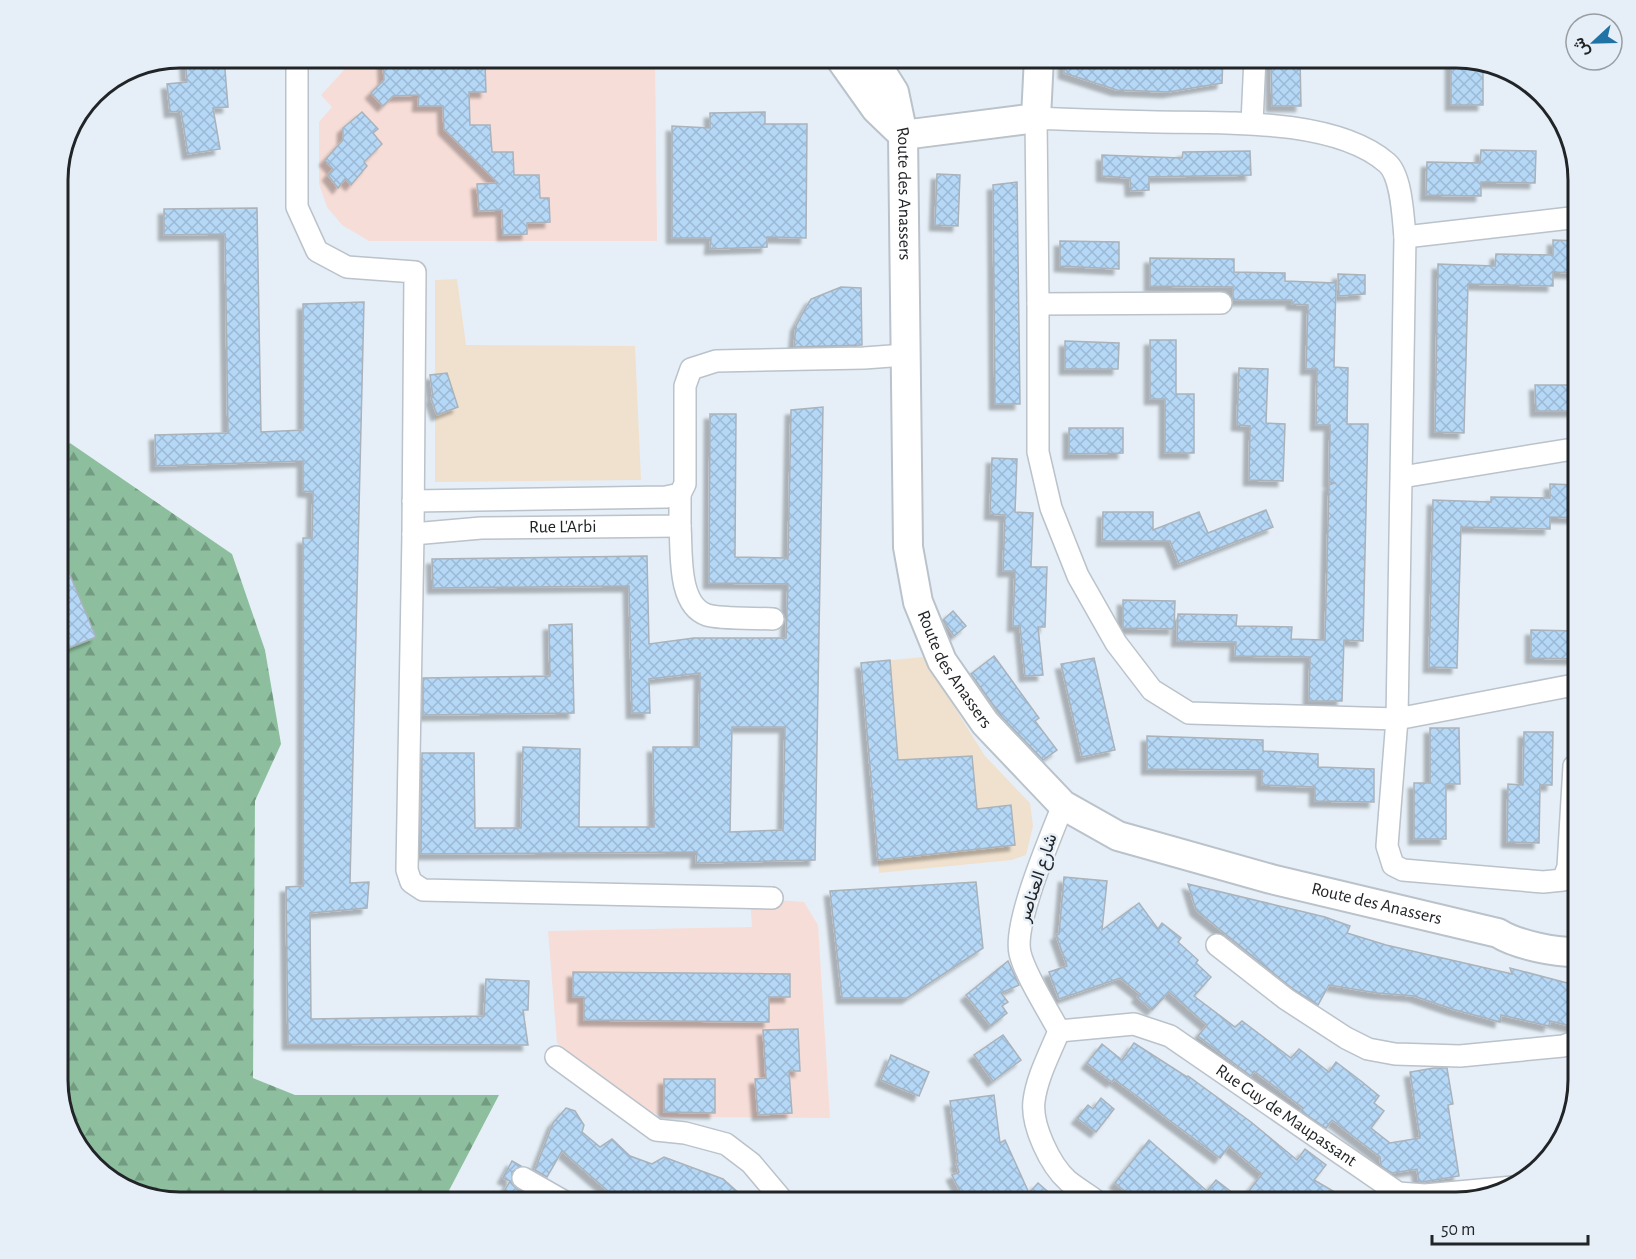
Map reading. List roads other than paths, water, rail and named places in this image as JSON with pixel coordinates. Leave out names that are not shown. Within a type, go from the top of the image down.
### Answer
[{"type":"main road","points":[[847,68],[876,109],[903,135],[1035,118],[1038,68]]},
{"type":"main road","name":"Route des Anassers","points":[[879,68],[894,92],[903,135],[908,547],[918,602],[942,661],[985,723],[1063,805],[1118,836],[1271,879],[1498,933],[1549,937],[1568,946]]},
{"type":"street","points":[[297,68],[297,207],[317,250],[347,267],[415,272],[407,870],[411,882],[423,890],[772,898]]},
{"type":"street","points":[[1252,123],[1254,68]]},
{"type":"street","points":[[1568,686],[1397,719],[1189,713],[1152,690],[1116,643],[1078,576],[1051,508],[1038,452],[1035,118],[1252,123],[1318,131],[1363,148],[1389,164],[1401,191],[1405,237],[1397,719],[1387,846],[1393,865],[1403,870],[1543,882],[1563,880],[1568,867]]},
{"type":"street","points":[[1405,237],[1568,218]]},
{"type":"street","points":[[1038,304],[1221,303]]},
{"type":"street","points":[[773,619],[708,615],[698,610],[688,599],[684,584],[680,494],[686,484],[686,386],[691,369],[716,361],[905,355]]},
{"type":"street","points":[[1402,477],[1568,450]]},
{"type":"street","points":[[413,501],[666,497],[680,494]]},
{"type":"street","name":"Rue L'Arbi","points":[[413,534],[481,528],[680,526]]},
{"type":"street","name":"شارع العناصر","points":[[1059,1031],[1020,953],[1019,939],[1027,904],[1063,805]]},
{"type":"street","points":[[1217,945],[1286,999],[1346,1038],[1368,1049],[1395,1054],[1460,1056],[1568,1044]]},
{"type":"street","name":"Rue Guy de Maupassant","points":[[1059,1031],[1134,1024],[1170,1036],[1397,1192]]},
{"type":"street","points":[[1059,1031],[1040,1080],[1034,1103],[1038,1133],[1051,1160],[1067,1180],[1084,1192]]},
{"type":"street","points":[[556,1057],[657,1130],[685,1133],[726,1144],[751,1163],[776,1192]]},
{"type":"street","points":[[523,1178],[548,1192]]}]
